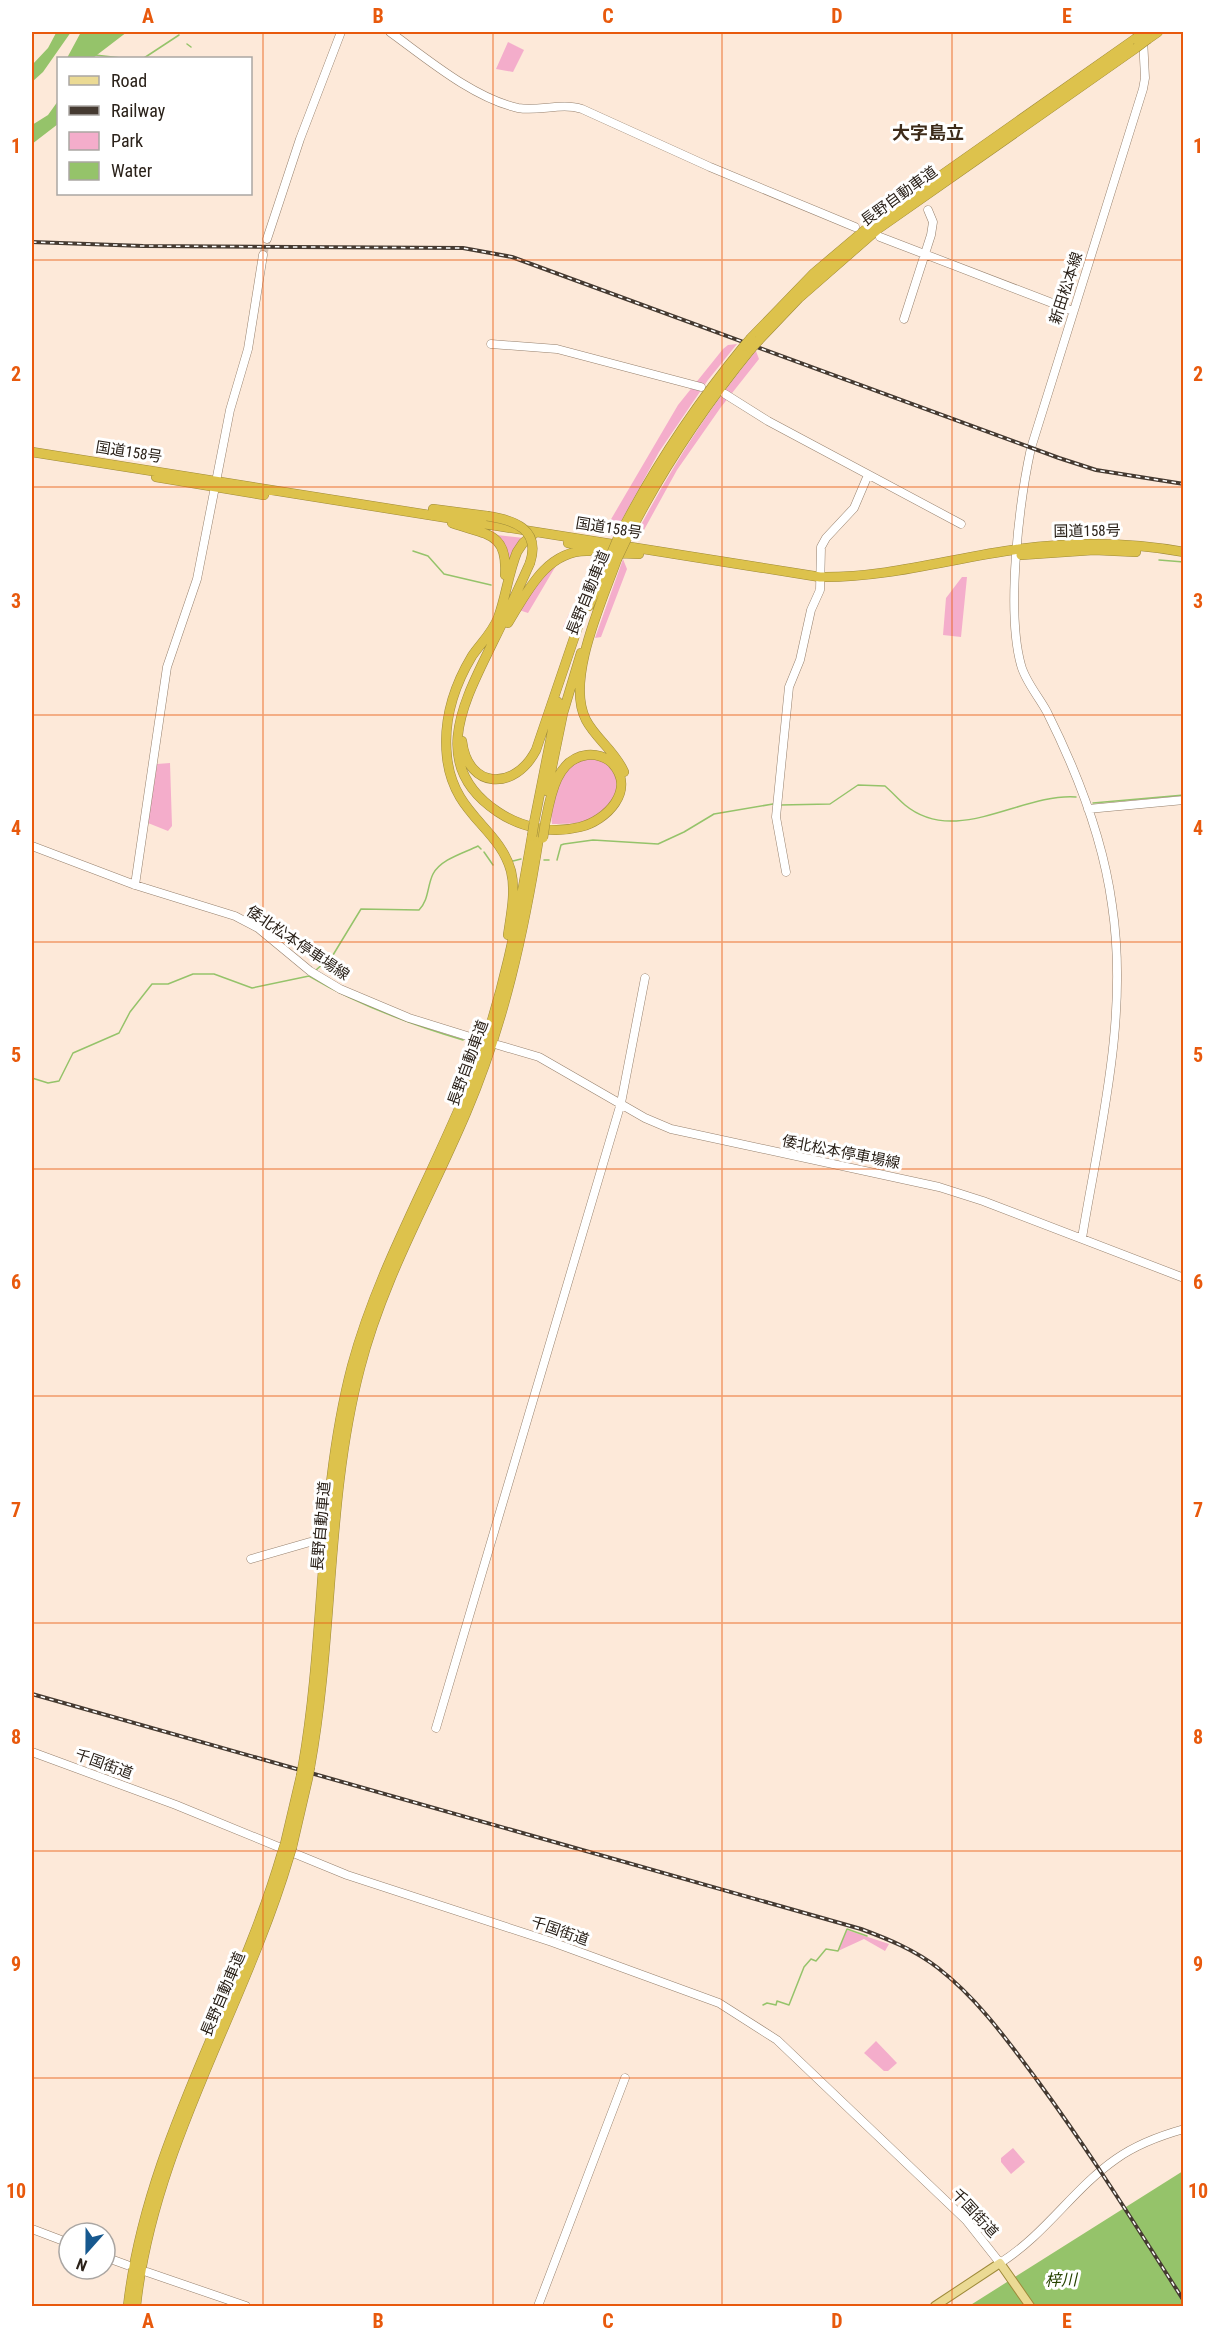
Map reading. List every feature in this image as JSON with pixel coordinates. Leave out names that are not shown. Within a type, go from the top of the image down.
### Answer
[{"type":"highway","name":"長野自動車道","points":[[136,2307],[150,2228],[172,2155],[256,1954],[287,1850],[323,1685],[340,1470],[360,1367],[389,1281],[480,1080],[505,1005],[527,911],[556,711],[591,602],[622,539],[687,434],[747,348],[814,273],[872,224],[1135,44],[1145,34],[1158,32]]},
{"type":"highway","name":"国道158号","points":[[32,452],[216,485],[368,505],[639,554],[820,579],[882,575],[1018,552],[1102,544],[1184,552]]},
{"type":"highway","name":"国道158号","points":[[32,457],[452,524],[534,534],[820,579]]},
{"type":"highway","points":[[368,505],[403,505],[487,516],[510,521],[523,527],[532,545],[530,563],[462,712],[458,748],[466,777],[486,803],[519,823],[558,830],[586,825],[601,819],[614,807],[620,792],[619,774],[605,758],[591,754],[568,764],[555,785],[540,823]]},
{"type":"highway","points":[[452,524],[489,534],[500,544],[505,558],[502,605]]},
{"type":"highway","points":[[492,1023],[508,933],[512,878],[504,855],[466,810],[454,786],[447,759],[450,702],[471,658],[491,631],[502,605],[517,552],[534,534]]},
{"type":"highway","name":"国道158号","points":[[1018,552],[1094,550],[1184,558]]},
{"type":"highway","points":[[483,664],[529,590],[557,558],[568,553],[583,551],[639,554]]},
{"type":"highway","name":"長野自動車道","points":[[540,823],[559,730],[573,677],[613,558]]},
{"type":"highway","points":[[449,714],[454,758],[461,780],[477,801],[500,818],[526,830],[558,834],[594,828],[615,814],[624,796],[624,773],[616,757],[586,720],[579,692],[613,558]]},
{"type":"highway","points":[[462,712],[462,745],[473,769],[484,777],[496,780],[519,773],[536,750],[585,603],[591,602]]},
{"type":"highway","name":"長野自動車道","points":[[307,1766],[333,1468],[352,1365],[382,1278],[459,1111],[492,1023],[538,837]]},
{"type":"highway","name":"長野自動車道","points":[[128,2307],[143,2226],[165,2152],[249,1950],[287,1850]]},
{"type":"main road","points":[[935,2307],[1002,2266],[1030,2307]]},
{"type":"street","points":[[267,239],[300,139],[341,32]]},
{"type":"street","points":[[390,32],[450,75],[505,104],[521,109],[561,106],[582,109],[710,167],[855,227]]},
{"type":"street","name":"新田松本線","points":[[1082,1238],[1106,1099],[1118,1010],[1118,956],[1103,858],[1088,809],[1047,712],[1021,668],[1015,639],[1018,552],[1028,462],[1143,90],[1145,34]]},
{"type":"street","points":[[904,319],[933,222],[928,210]]},
{"type":"street","points":[[880,237],[1073,311]]},
{"type":"street","points":[[135,885],[167,667],[194,590],[230,410],[248,349],[263,255]]},
{"type":"street","points":[[491,344],[557,349],[701,387]]},
{"type":"street","points":[[725,394],[868,475],[962,524]]},
{"type":"street","points":[[786,872],[776,817],[789,687],[800,660],[811,610],[820,590],[821,547],[826,538],[854,508],[868,475]]},
{"type":"street","points":[[1088,809],[1184,800]]},
{"type":"street","name":"倭北松本停車場線","points":[[32,846],[135,885],[243,920],[266,934],[315,975],[340,989],[409,1018],[480,1040]]},
{"type":"street","points":[[436,1728],[621,1103],[645,978]]},
{"type":"street","name":"倭北松本停車場線","points":[[498,1045],[539,1057],[671,1129],[930,1184],[965,1194],[1184,1278]]},
{"type":"street","points":[[251,1559],[310,1542]]},
{"type":"street","name":"千国街道","points":[[32,1752],[176,1805],[347,1875],[552,1942],[718,2003],[777,2040],[966,2220],[1002,2266]]},
{"type":"street","points":[[538,2307],[625,2078]]},
{"type":"street","points":[[1002,2266],[1044,2230],[1114,2160],[1144,2142],[1184,2129]]},
{"type":"street","points":[[32,2229],[57,2238]]},
{"type":"street","points":[[117,2261],[127,2265]]},
{"type":"street","points":[[147,2272],[246,2307]]},
{"type":"green space","points":[[508,42],[524,50],[513,72],[496,69]]},
{"type":"green space","points":[[737,344],[708,380],[659,452],[613,536],[608,535],[606,530],[610,521],[678,405],[723,349],[728,345]]},
{"type":"green space","points":[[756,351],[759,359],[721,407],[677,470],[639,539],[633,540],[689,442]]},
{"type":"green space","points":[[497,535],[524,538],[511,562],[507,562]]},
{"type":"green space","points":[[574,555],[557,564],[528,613],[519,610],[552,565]]},
{"type":"green space","points":[[595,555],[603,556],[571,630],[563,627],[569,614],[572,616]]},
{"type":"green space","points":[[623,559],[627,569],[601,637],[595,638]]},
{"type":"green space","points":[[962,577],[967,577],[961,637],[943,635],[946,598]]},
{"type":"green space","points":[[588,757],[602,760],[616,773],[617,797],[602,812],[589,820],[552,824],[553,801],[561,777],[570,765]]},
{"type":"green space","points":[[170,763],[172,826],[168,831],[148,823],[157,764]]},
{"type":"green space","points":[[847,1930],[889,1944],[885,1951],[864,1939],[838,1951]]},
{"type":"green space","points":[[876,2041],[897,2063],[888,2071],[884,2071],[864,2053]]},
{"type":"green space","points":[[1013,2148],[1025,2162],[1011,2174],[1001,2162],[1001,2158]]},
{"type":"water","points":[[71,32],[43,72],[32,82],[32,65],[48,48],[56,33]]},
{"type":"water","points":[[81,32],[127,32],[94,57],[68,57]]},
{"type":"water","points":[[57,102],[57,125],[32,144],[32,125],[48,115]]},
{"type":"water","name":"梓川","points":[[1183,2171],[1183,2306],[969,2306]]},
{"type":"waterway","points":[[146,57],[179,35]]},
{"type":"waterway","points":[[187,44],[191,47]]},
{"type":"waterway","points":[[95,55],[112,57]]},
{"type":"waterway","points":[[413,551],[428,556],[444,574],[491,585]]},
{"type":"waterway","points":[[1159,560],[1184,562]]},
{"type":"waterway","points":[[780,805],[830,804],[858,785],[885,786],[905,805],[925,817],[946,821],[967,820],[1033,802],[1076,797]]},
{"type":"waterway","points":[[1093,803],[1184,795]]},
{"type":"waterway","points":[[557,860],[561,845],[564,844],[593,840],[658,844],[714,814],[773,804]]},
{"type":"waterway","points":[[316,970],[333,955],[361,909],[419,910],[425,902],[433,874],[441,864],[478,846],[481,849]]},
{"type":"waterway","points":[[484,852],[493,865]]},
{"type":"waterway","points":[[513,861],[521,859]]},
{"type":"waterway","points":[[544,860],[549,860]]},
{"type":"waterway","points":[[32,1078],[48,1083],[59,1081],[73,1053],[119,1033],[130,1012],[152,984],[168,984],[193,974],[214,974],[252,988],[309,976],[384,1013],[463,1040]]},
{"type":"waterway","points":[[763,2005],[767,2003],[776,2005],[777,2001],[789,2005],[804,1967],[811,1959],[816,1961],[826,1949],[838,1951],[847,1929],[867,1936]]},
{"type":"tunnel","points":[[263,255],[267,239]]},
{"type":"railway","points":[[32,242],[143,246],[463,248],[512,257],[1059,458],[1096,470],[1184,484]]},
{"type":"railway","points":[[32,1694],[861,1929],[911,1950],[953,1980],[1003,2035],[1076,2134],[1184,2301]]},
{"type":"district","name":"大字島立","points":[[928,132]]}]
